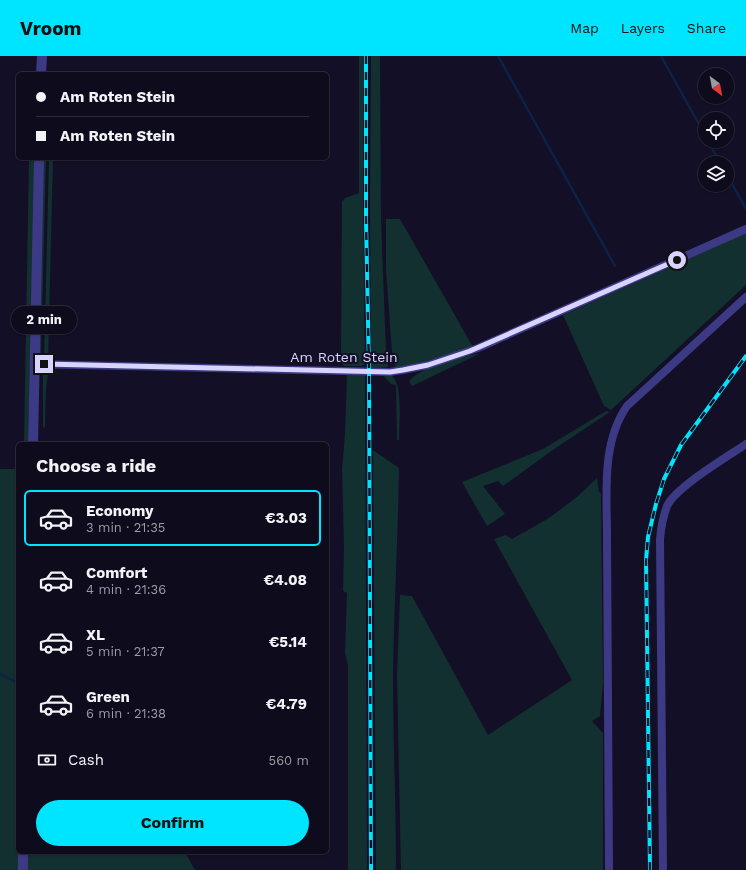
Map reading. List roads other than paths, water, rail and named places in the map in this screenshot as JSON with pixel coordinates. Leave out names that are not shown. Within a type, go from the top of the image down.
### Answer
[{"type":"street","points":[[41,72],[42,56]]},
{"type":"street","points":[[33,442],[39,160]]},
{"type":"street","name":"Am Roten Stein","points":[[34,364],[274,370],[344,370],[369,372],[403,370],[435,363],[478,348],[746,229]]},
{"type":"street","points":[[609,870],[607,493],[610,449],[621,417],[627,406],[746,297]]},
{"type":"street","points":[[663,870],[660,539],[662,527],[668,505],[678,493],[746,444]]},
{"type":"street","points":[[23,854],[23,870]]},
{"type":"waterway","points":[[498,56],[615,266]]},
{"type":"waterway","points":[[661,56],[698,122]]},
{"type":"waterway","points":[[712,148],[716,156]]},
{"type":"waterway","points":[[734,188],[746,209]]},
{"type":"waterway","points":[[0,674],[16,682]]},
{"type":"railway","points":[[366,56],[371,870]]},
{"type":"railway","points":[[650,870],[646,560],[648,537],[664,479],[681,445],[746,356]]}]
